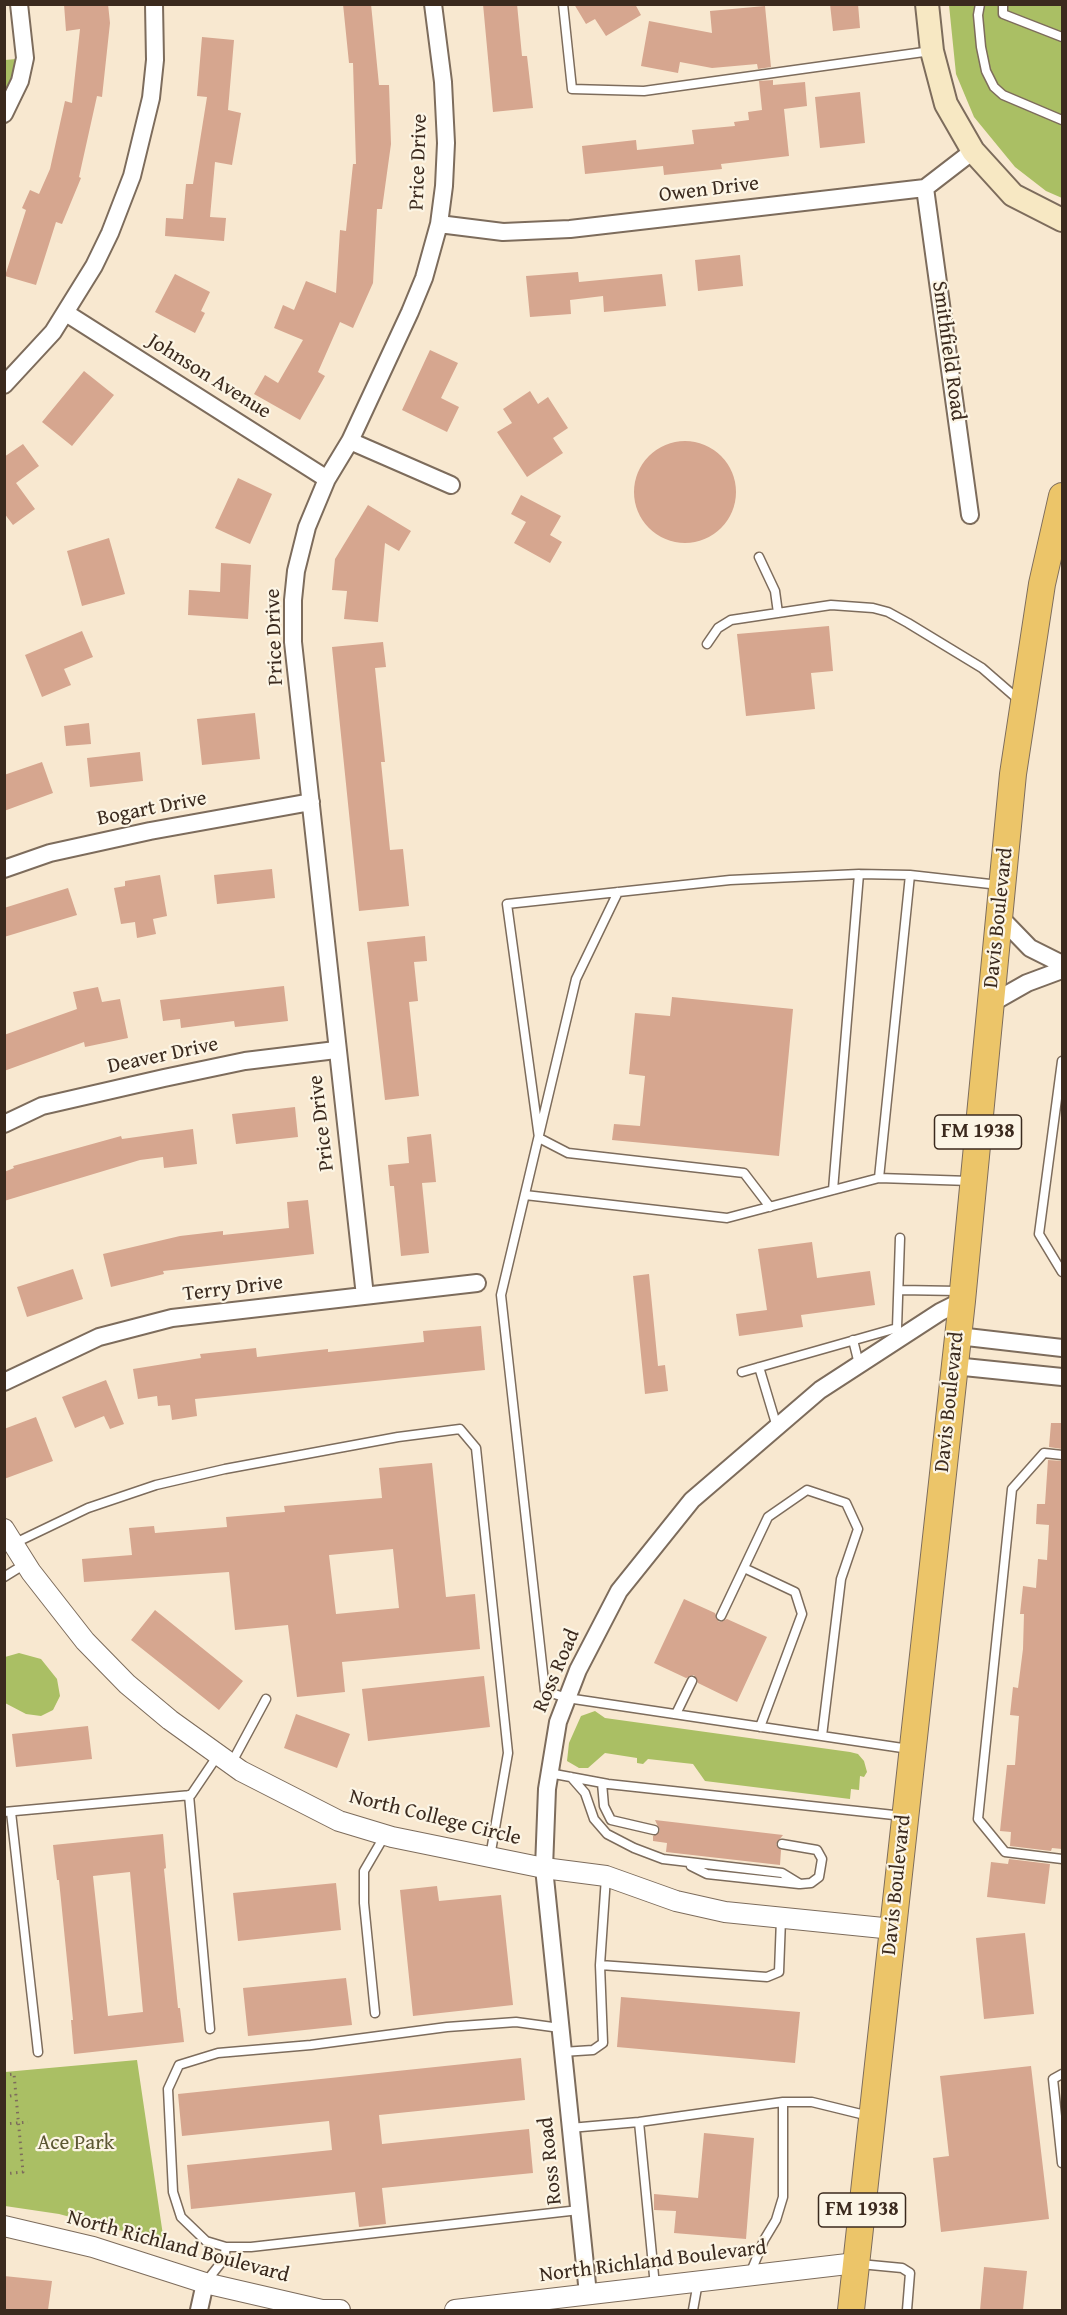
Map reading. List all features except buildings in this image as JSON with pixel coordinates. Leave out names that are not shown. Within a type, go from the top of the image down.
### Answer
[{"type":"main road","points":[[927,4],[932,51],[946,104],[973,151],[1013,195],[1062,220]]},
{"type":"main road","name":"Davis Boulevard","points":[[851,2310],[958,1336],[1002,885],[1023,704],[1042,584],[1062,496]]},
{"type":"street","points":[[4,114],[20,81],[25,58],[19,4]]},
{"type":"street","points":[[4,385],[53,332],[66,313],[98,257],[132,176],[151,98],[154,4]]},
{"type":"street","name":"Price Drive","points":[[365,1296],[336,1050],[293,642],[293,600],[296,571],[308,526],[327,479],[350,441],[424,278],[439,224],[446,143],[443,82],[433,4]]},
{"type":"street","points":[[925,188],[973,151]]},
{"type":"street","name":"Owen Drive","points":[[439,224],[503,232],[570,229],[925,188]]},
{"type":"street","name":"Smithfield Road","points":[[925,188],[970,515]]},
{"type":"street","name":"Johnson Avenue","points":[[66,313],[327,479]]},
{"type":"street","points":[[350,441],[451,485]]},
{"type":"street","name":"Bogart Drive","points":[[4,869],[50,854],[150,831],[311,802]]},
{"type":"street","points":[[999,916],[1030,948],[1062,964]]},
{"type":"street","points":[[990,1004],[1027,983],[1062,970]]},
{"type":"street","name":"Deaver Drive","points":[[4,1124],[42,1106],[164,1078],[245,1061],[336,1050]]},
{"type":"street","name":"Terry Drive","points":[[4,1382],[99,1337],[172,1318],[477,1283]]},
{"type":"street","name":"Ross Road","points":[[588,2294],[544,1868],[549,1773],[558,1722],[578,1670],[619,1591],[692,1500],[820,1390],[962,1296]]},
{"type":"street","points":[[958,1336],[1062,1348]]},
{"type":"street","points":[[954,1366],[1062,1377]]},
{"type":"street","name":"North College Circle","points":[[9,1536],[26,1564],[85,1641],[127,1684],[225,1759],[289,1798],[329,1816],[386,1835],[544,1868],[606,1876],[725,1912],[893,1929]]},
{"type":"street","name":"North Richland Boulevard","points":[[4,2226],[93,2247],[205,2283],[322,2310],[340,2310]]},
{"type":"street","name":"North Richland Boulevard","points":[[455,2310],[856,2263]]},
{"type":"street","points":[[199,2310],[205,2283]]},
{"type":"lane","points":[[563,4],[572,89],[644,91],[932,51]]},
{"type":"lane","points":[[980,4],[978,15],[981,47],[986,71],[994,87],[1003,95],[1062,120]]},
{"type":"lane","points":[[1003,4],[1003,14],[1062,37]]},
{"type":"lane","points":[[759,556],[775,591],[778,613]]},
{"type":"lane","points":[[707,644],[718,628],[731,620],[831,605],[873,608],[888,612],[982,668],[1023,704]]},
{"type":"lane","points":[[538,1138],[507,904],[730,880],[859,874],[910,874],[1002,885]]},
{"type":"lane","points":[[833,1190],[859,874]]},
{"type":"lane","points":[[879,1178],[910,874]]},
{"type":"lane","points":[[618,892],[576,979],[501,1295],[545,1691],[567,1698],[912,1749]]},
{"type":"lane","points":[[1062,1061],[1039,1234],[1062,1272]]},
{"type":"lane","points":[[538,1138],[568,1153],[744,1173],[770,1207]]},
{"type":"lane","points":[[525,1195],[727,1218],[879,1178],[973,1181]]},
{"type":"lane","points":[[742,1372],[897,1328],[900,1238]]},
{"type":"lane","points":[[900,1290],[962,1296]]},
{"type":"lane","points":[[853,1340],[859,1364]]},
{"type":"lane","points":[[759,1367],[777,1427]]},
{"type":"lane","points":[[9,1536],[156,1485],[248,1464],[398,1437],[460,1430],[476,1448],[508,1753],[490,1857]]},
{"type":"lane","points":[[1062,1455],[1044,1453],[1012,1489],[978,1819],[1005,1852],[1062,1859]]},
{"type":"lane","points":[[721,1616],[768,1517],[807,1490],[846,1503],[858,1529],[841,1579],[822,1736]]},
{"type":"lane","points":[[4,1577],[26,1564]]},
{"type":"lane","points":[[744,1568],[795,1592],[802,1614],[760,1726]]},
{"type":"lane","points":[[676,1714],[692,1681]]},
{"type":"lane","points":[[38,2052],[8,1812],[189,1795],[225,1759],[266,1699]]},
{"type":"lane","points":[[549,1773],[602,1783],[904,1816]]},
{"type":"lane","points":[[571,1777],[585,1793],[594,1819],[607,1834],[634,1848],[685,1863],[782,1873],[800,1884],[811,1883],[819,1877],[822,1868],[820,1854],[809,1847],[782,1844]]},
{"type":"lane","points":[[602,1783],[603,1800],[611,1820],[654,1830]]},
{"type":"lane","points":[[189,1795],[210,2029]]},
{"type":"lane","points":[[375,2013],[364,1903],[364,1871],[386,1835]]},
{"type":"lane","points":[[562,2052],[593,2050],[603,2043],[600,1965],[606,1876]]},
{"type":"lane","points":[[600,1965],[767,1977],[779,1972],[781,1919]]},
{"type":"lane","points":[[560,2028],[516,2022],[447,2027],[311,2045],[218,2053],[179,2064],[168,2089],[173,2192],[181,2217],[206,2241],[226,2247],[251,2247],[579,2210]]},
{"type":"lane","points":[[1062,2074],[1053,2079],[1062,2163]]},
{"type":"lane","points":[[750,2275],[764,2240],[776,2220],[783,2197],[783,2102]]},
{"type":"lane","points":[[570,2128],[639,2122],[783,2102],[812,2102],[871,2116]]},
{"type":"lane","points":[[639,2122],[655,2286]]},
{"type":"lane","points":[[205,2283],[224,2259],[226,2247]]},
{"type":"lane","points":[[856,2263],[902,2268],[910,2273],[907,2310]]},
{"type":"lane","points":[[693,2310],[699,2281]]},
{"type":"path","points":[[4,2075],[14,2074],[23,2172],[4,2174]]},
{"type":"path","points":[[4,2097],[16,2095]]},
{"type":"path","points":[[4,2124],[28,2122]]},
{"type":"green space","points":[[949,5],[1062,5],[1062,198],[1046,191],[1015,167],[974,117],[956,74]]},
{"type":"green space","points":[[16,59],[17,68],[5,97],[5,60]]},
{"type":"green space","points":[[19,1653],[41,1659],[57,1679],[60,1696],[53,1710],[41,1716],[26,1714],[5,1703],[5,1657]]},
{"type":"green space","points":[[595,1711],[605,1718],[850,1752],[858,1754],[864,1761],[867,1772],[864,1777],[860,1776],[859,1790],[851,1789],[850,1799],[705,1781],[693,1764],[648,1759],[643,1764],[637,1763],[637,1758],[605,1753],[588,1768],[579,1768],[567,1761],[569,1743],[581,1716]]},
{"type":"green space","name":"Ace Park","points":[[137,2060],[164,2242],[59,2214],[5,2206],[5,2072]]}]
